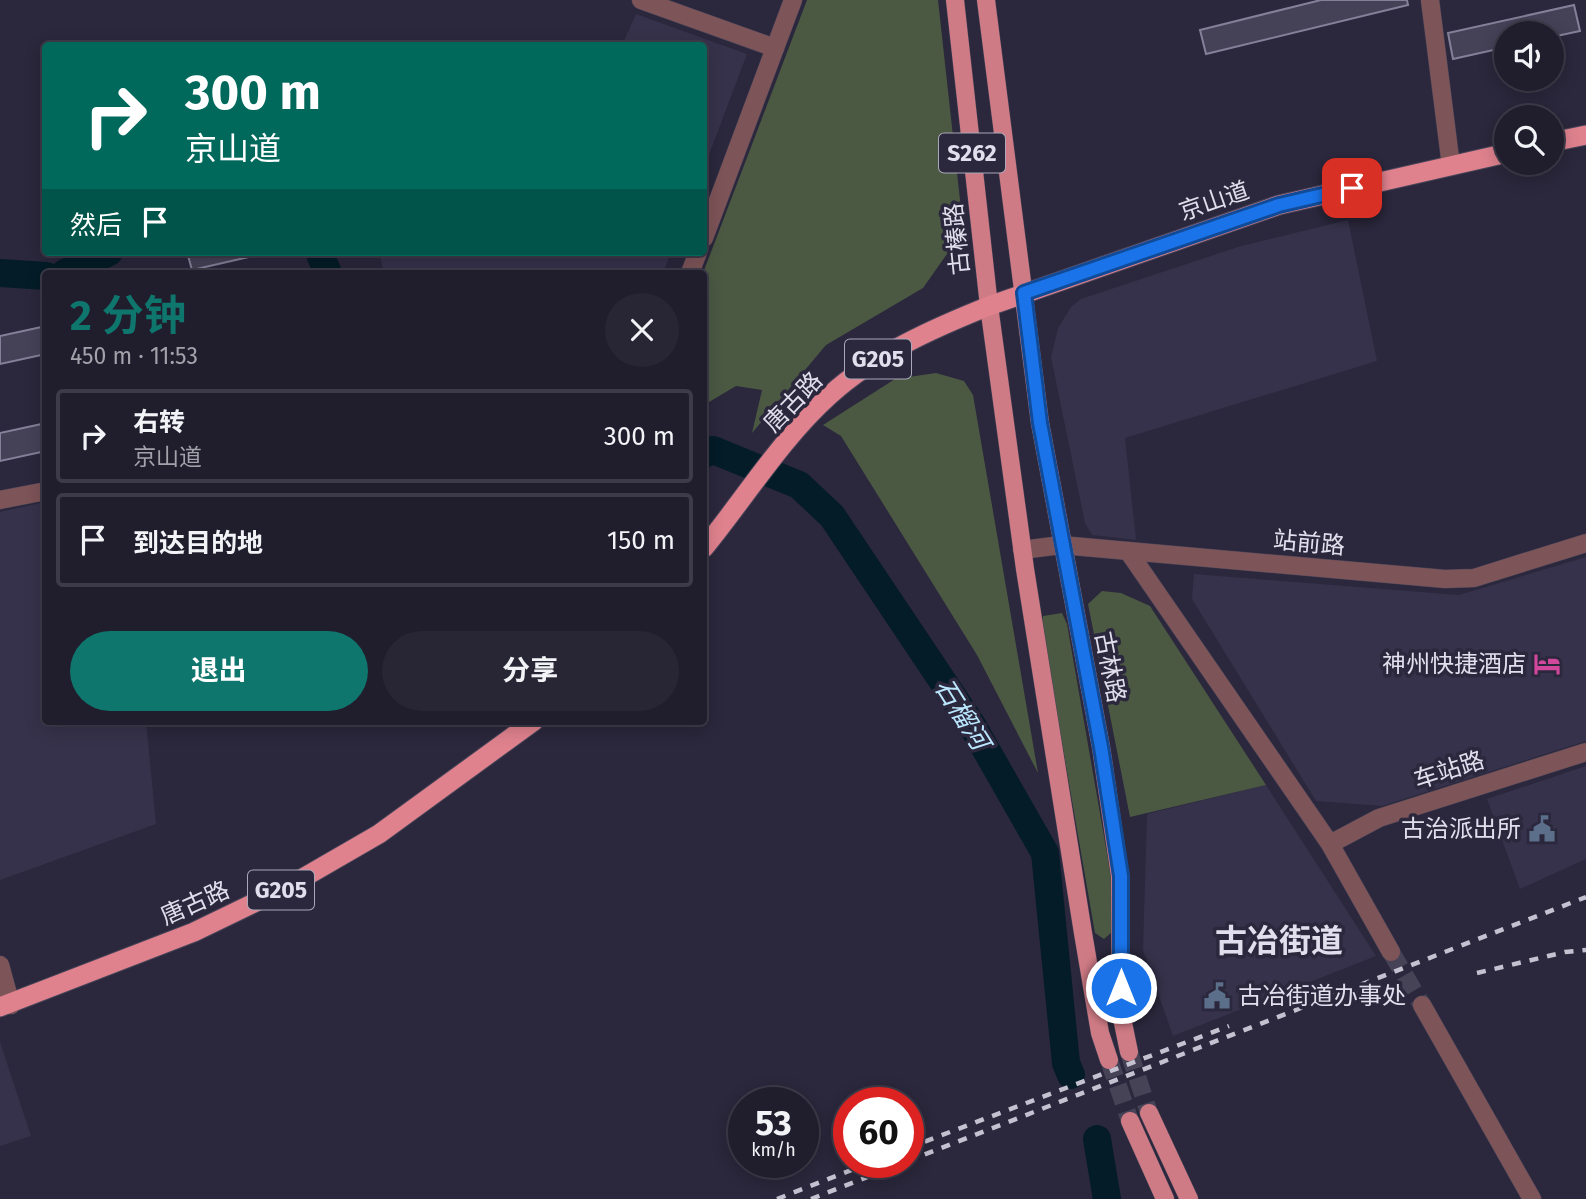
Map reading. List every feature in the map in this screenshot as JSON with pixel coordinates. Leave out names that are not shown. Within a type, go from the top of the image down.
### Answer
[{"type":"highway","points":[[1564,140],[1586,135]]},
{"type":"highway","name":"京山道","points":[[1024,293],[1279,205],[1494,156]]},
{"type":"highway","name":"唐古路","points":[[707,544],[787,442],[830,395],[875,361],[944,324],[1024,293]]},
{"type":"highway","name":"唐古路","points":[[6,1006],[194,932],[289,886],[379,834],[529,725]]},
{"type":"main road","name":"古榛路","points":[[955,0],[989,306]]},
{"type":"main road","name":"S262","points":[[986,0],[1024,293]]},
{"type":"main road","name":"古林路","points":[[1024,293],[1040,423],[1101,747],[1121,876],[1121,1013],[1129,1052]]},
{"type":"main road","name":"S262","points":[[989,306],[1022,550],[1083,933],[1100,1032],[1108,1060]]},
{"type":"main road","points":[[1149,1112],[1189,1199]]},
{"type":"main road","points":[[1130,1121],[1164,1199]]},
{"type":"street","points":[[641,0],[775,48]]},
{"type":"street","points":[[707,230],[793,0]]},
{"type":"street","points":[[1430,0],[1451,166]]},
{"type":"street","points":[[0,500],[42,492]]},
{"type":"street","name":"站前路","points":[[1022,550],[1061,545],[1445,579],[1474,578],[1586,543]]},
{"type":"street","points":[[1128,551],[1331,844],[1391,952]]},
{"type":"street","name":"车站路","points":[[1331,844],[1379,818],[1586,752]]},
{"type":"street","points":[[0,965],[6,1006]]},
{"type":"street","points":[[1422,1005],[1532,1199]]},
{"type":"shaded area","points":[[636,14],[747,54],[707,160],[707,42],[623,42]]},
{"type":"shaded area","points":[[1348,220],[1377,361],[1125,438],[1136,540],[1092,535],[1085,523],[1051,357],[1058,328],[1071,307],[1081,299],[1241,246]]},
{"type":"shaded area","points":[[380,256],[669,256],[664,270],[383,270]]},
{"type":"shaded area","points":[[42,503],[42,725],[146,725],[156,824],[0,880],[0,512]]},
{"type":"shaded area","points":[[1586,557],[1586,741],[1382,806],[1316,801],[1192,599],[1194,574],[1459,595]]},
{"type":"shaded area","name":"古治派出所","points":[[1586,766],[1586,859],[1520,889],[1487,799]]},
{"type":"shaded area","points":[[1266,785],[1376,956],[1173,1036],[1143,950],[1147,814]]},
{"type":"shaded area","points":[[0,1042],[31,1136],[0,1146]]},
{"type":"green space","points":[[807,0],[938,0],[961,209],[954,244],[923,288],[826,345],[752,433],[762,390],[736,386],[707,403],[707,270],[704,270]]},
{"type":"green space","points":[[936,373],[964,381],[973,395],[1038,773],[977,655],[841,436],[823,425],[895,379]]},
{"type":"green space","points":[[1102,591],[1121,593],[1150,606],[1266,785],[1130,817],[1088,604]]},
{"type":"green space","points":[[1062,613],[1067,624],[1113,888],[1112,932],[1104,939],[1095,933],[1042,628],[1043,616]]},
{"type":"building","points":[[1321,0],[1407,0],[1408,5],[1206,54],[1200,30]]},
{"type":"building","points":[[1574,5],[1580,31],[1564,34],[1564,21],[1502,21]]},
{"type":"building","points":[[1494,23],[1494,50],[1453,59],[1448,33]]},
{"type":"building","points":[[188,256],[249,256],[249,257],[192,270]]},
{"type":"building","points":[[42,327],[42,355],[0,364],[0,336]]},
{"type":"building","points":[[42,424],[42,452],[0,461],[0,433]]},
{"type":"waterway","name":"石榴河","points":[[71,270],[101,256]]},
{"type":"waterway","name":"石榴河","points":[[321,256],[327,270]]},
{"type":"waterway","name":"石榴河","points":[[0,273],[42,276]]},
{"type":"waterway","name":"石榴河","points":[[707,453],[713,450],[799,485],[832,516],[972,725],[1045,853],[1066,1063],[1071,1075]]},
{"type":"waterway","name":"石榴河","points":[[1097,1139],[1107,1199]]},
{"type":"tunnel","points":[[1391,952],[1422,1005]]},
{"type":"tunnel","points":[[1129,1052],[1149,1113]]},
{"type":"tunnel","points":[[1109,1060],[1130,1121]]},
{"type":"railway","points":[[924,1155],[1586,897]]},
{"type":"railway","points":[[1477,973],[1565,952],[1586,950]]},
{"type":"railway","points":[[924,1142],[1229,1026]]},
{"type":"railway","points":[[777,1199],[833,1177]]},
{"type":"railway","points":[[811,1199],[865,1178]]},
{"type":"place","name":"神州快捷酒店","points":[[1547,664]]},
{"type":"place","name":"古治派出所","points":[[1542,829]]},
{"type":"place","name":"古冶街道办事处","points":[[1217,996]]},
{"type":"district","name":"古冶街道","points":[[1279,941]]},
{"type":"route","points":[[1121,988],[1121,876],[1101,747],[1040,423],[1024,293],[1279,205],[1352,188]]}]
